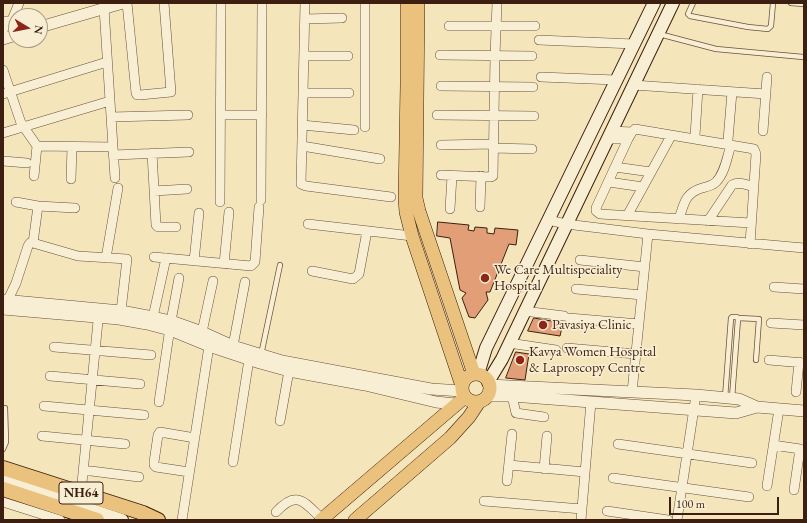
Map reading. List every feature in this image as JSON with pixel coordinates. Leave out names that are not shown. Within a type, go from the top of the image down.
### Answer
[{"type":"highway","name":"NH64","points":[[3,468],[143,513],[158,520]]},
{"type":"highway","name":"NH64","points":[[7,485],[79,517],[97,520]]},
{"type":"main road","points":[[407,3],[406,212],[461,394],[471,402],[483,386],[509,343],[673,3]]},
{"type":"main road","points":[[418,3],[417,205],[483,386]]},
{"type":"main road","points":[[355,520],[450,438],[469,417],[483,386],[486,348],[654,3]]},
{"type":"main road","points":[[321,520],[461,394],[466,378],[483,386]]},
{"type":"main road","points":[[3,477],[7,485],[122,520]]},
{"type":"street","points":[[3,32],[4,20],[12,20],[20,3]]},
{"type":"street","points":[[48,24],[106,6],[122,3]]},
{"type":"street","points":[[127,3],[137,95],[171,92],[164,3]]},
{"type":"street","points":[[220,3],[220,202]]},
{"type":"street","points":[[154,257],[224,264],[254,265],[260,204],[262,3]]},
{"type":"street","points":[[305,3],[301,184],[303,186],[391,197]]},
{"type":"street","points":[[365,3],[365,127]]},
{"type":"street","points":[[441,175],[493,176],[497,3]]},
{"type":"street","points":[[106,6],[107,62],[115,178]]},
{"type":"street","points":[[304,19],[342,18]]},
{"type":"street","points":[[449,26],[535,26]]},
{"type":"street","points":[[539,40],[634,44]]},
{"type":"street","points":[[440,55],[532,56]]},
{"type":"street","points":[[304,56],[348,56]]},
{"type":"street","points":[[6,93],[107,62]]},
{"type":"street","points":[[3,70],[6,93],[22,127],[37,146],[34,176]]},
{"type":"street","points":[[541,77],[616,80]]},
{"type":"street","points":[[764,131],[767,77]]},
{"type":"street","points":[[633,85],[766,94]]},
{"type":"street","points":[[440,86],[533,88]]},
{"type":"street","points":[[695,136],[698,89]]},
{"type":"street","points":[[679,219],[688,195],[712,185],[722,175],[730,143],[732,92]]},
{"type":"street","points":[[303,93],[349,93]]},
{"type":"street","points":[[3,133],[110,101]]},
{"type":"street","points":[[111,117],[188,115]]},
{"type":"street","points":[[220,115],[262,115]]},
{"type":"street","points":[[437,115],[534,116]]},
{"type":"street","points":[[302,126],[354,130]]},
{"type":"street","points":[[750,244],[756,151],[754,149],[730,143],[671,136],[638,129],[630,135],[596,208],[596,211],[600,214],[751,223]]},
{"type":"street","points":[[609,135],[630,135]]},
{"type":"street","points":[[628,216],[671,136]]},
{"type":"street","points":[[441,145],[493,146],[532,149]]},
{"type":"street","points":[[37,146],[72,147],[152,154],[189,152]]},
{"type":"street","points":[[302,146],[380,159]]},
{"type":"street","points":[[71,179],[72,147]]},
{"type":"street","points":[[152,154],[157,226],[176,227]]},
{"type":"street","points":[[3,161],[27,164]]},
{"type":"street","points":[[615,167],[651,172]]},
{"type":"street","points":[[450,209],[452,176]]},
{"type":"street","points":[[480,207],[481,176]]},
{"type":"street","points":[[609,182],[643,187]]},
{"type":"street","points":[[708,221],[732,185],[736,182],[754,187]]},
{"type":"street","points":[[106,258],[118,188]]},
{"type":"street","points":[[154,191],[187,189]]},
{"type":"street","points":[[16,202],[38,206],[74,208]]},
{"type":"street","points":[[33,243],[38,206]]},
{"type":"street","points":[[224,264],[229,212]]},
{"type":"street","points":[[194,261],[199,213]]},
{"type":"street","points":[[548,220],[566,224],[648,234],[804,248]]},
{"type":"street","points":[[308,224],[412,236]]},
{"type":"street","points":[[312,271],[353,279],[356,278],[359,274],[367,231]]},
{"type":"street","points":[[632,392],[648,234]]},
{"type":"street","points":[[121,311],[127,259],[75,256],[33,243],[30,243],[28,246],[16,284],[4,305],[99,313],[147,324],[170,326],[202,332],[233,346],[249,356],[261,355],[289,366],[461,394]]},
{"type":"street","points":[[153,317],[166,258]]},
{"type":"street","points":[[580,260],[645,267]]},
{"type":"street","points":[[159,402],[170,326],[180,278]]},
{"type":"street","points":[[202,332],[213,281]]},
{"type":"street","points":[[233,346],[245,282]]},
{"type":"street","points":[[774,287],[804,289]]},
{"type":"street","points":[[576,289],[642,295]]},
{"type":"street","points":[[99,313],[121,311],[153,317],[209,346],[436,402],[461,394]]},
{"type":"street","points":[[524,311],[566,317],[639,324]]},
{"type":"street","points":[[81,493],[99,313]]},
{"type":"street","points":[[771,323],[804,325]]},
{"type":"street","points":[[509,343],[556,350]]},
{"type":"street","points":[[182,520],[209,346]]},
{"type":"street","points":[[54,347],[151,355]]},
{"type":"street","points":[[567,348],[636,354]]},
{"type":"street","points":[[233,462],[249,356]]},
{"type":"street","points":[[769,360],[801,363],[796,392]]},
{"type":"street","points":[[280,421],[289,366]]},
{"type":"street","points":[[50,376],[140,384]]},
{"type":"street","points":[[483,386],[696,395],[740,399],[757,407]]},
{"type":"street","points":[[483,386],[512,396],[736,412],[757,407],[804,411]]},
{"type":"street","points":[[676,520],[696,395]]},
{"type":"street","points":[[512,396],[516,413],[544,417]]},
{"type":"street","points":[[581,520],[591,402]]},
{"type":"street","points":[[44,406],[144,414]]},
{"type":"street","points":[[767,486],[779,409]]},
{"type":"street","points":[[190,472],[156,467],[154,465],[158,434],[160,432],[195,438]]},
{"type":"street","points":[[508,480],[512,434]]},
{"type":"street","points":[[42,436],[125,444]]},
{"type":"street","points":[[544,469],[547,436]]},
{"type":"street","points":[[618,444],[752,463]]},
{"type":"street","points":[[773,445],[800,449],[794,490]]},
{"type":"street","points":[[509,465],[585,472]]},
{"type":"street","points":[[83,470],[139,477]]},
{"type":"street","points":[[613,478],[749,497]]},
{"type":"street","points":[[276,512],[284,503],[294,500],[301,500],[321,520]]},
{"type":"street","points":[[484,501],[582,509]]},
{"type":"street","points":[[3,502],[60,520]]},
{"type":"street","points":[[607,511],[668,520]]},
{"type":"lane","points":[[693,3],[688,14],[690,16],[748,27],[768,29],[771,26],[773,3]]},
{"type":"lane","points":[[791,3],[804,4]]},
{"type":"lane","points":[[658,34],[716,50],[803,57]]},
{"type":"lane","points":[[261,355],[280,265]]},
{"type":"lane","points":[[729,398],[731,318],[735,316],[738,318],[758,319],[756,360]]},
{"type":"lane","points":[[3,449],[6,442],[5,408]]},
{"type":"building","points":[[438,222],[469,225],[468,230],[474,231],[475,227],[487,228],[487,233],[494,234],[495,228],[518,230],[516,245],[509,244],[490,292],[486,292],[488,300],[475,318],[469,317],[462,298],[466,293],[460,290],[450,238],[437,236]]},
{"type":"building","points":[[534,318],[563,323],[560,336],[528,331]]},
{"type":"building","points":[[516,352],[529,354],[525,380],[506,378]]},
{"type":"place","name":"We Care Multispeciality Hospital","points":[[485,278]]},
{"type":"place","name":"Pavasiya Clinic","points":[[543,325]]},
{"type":"place","name":"Kavya Women Hospital & Laproscopy Centre","points":[[520,360]]}]
